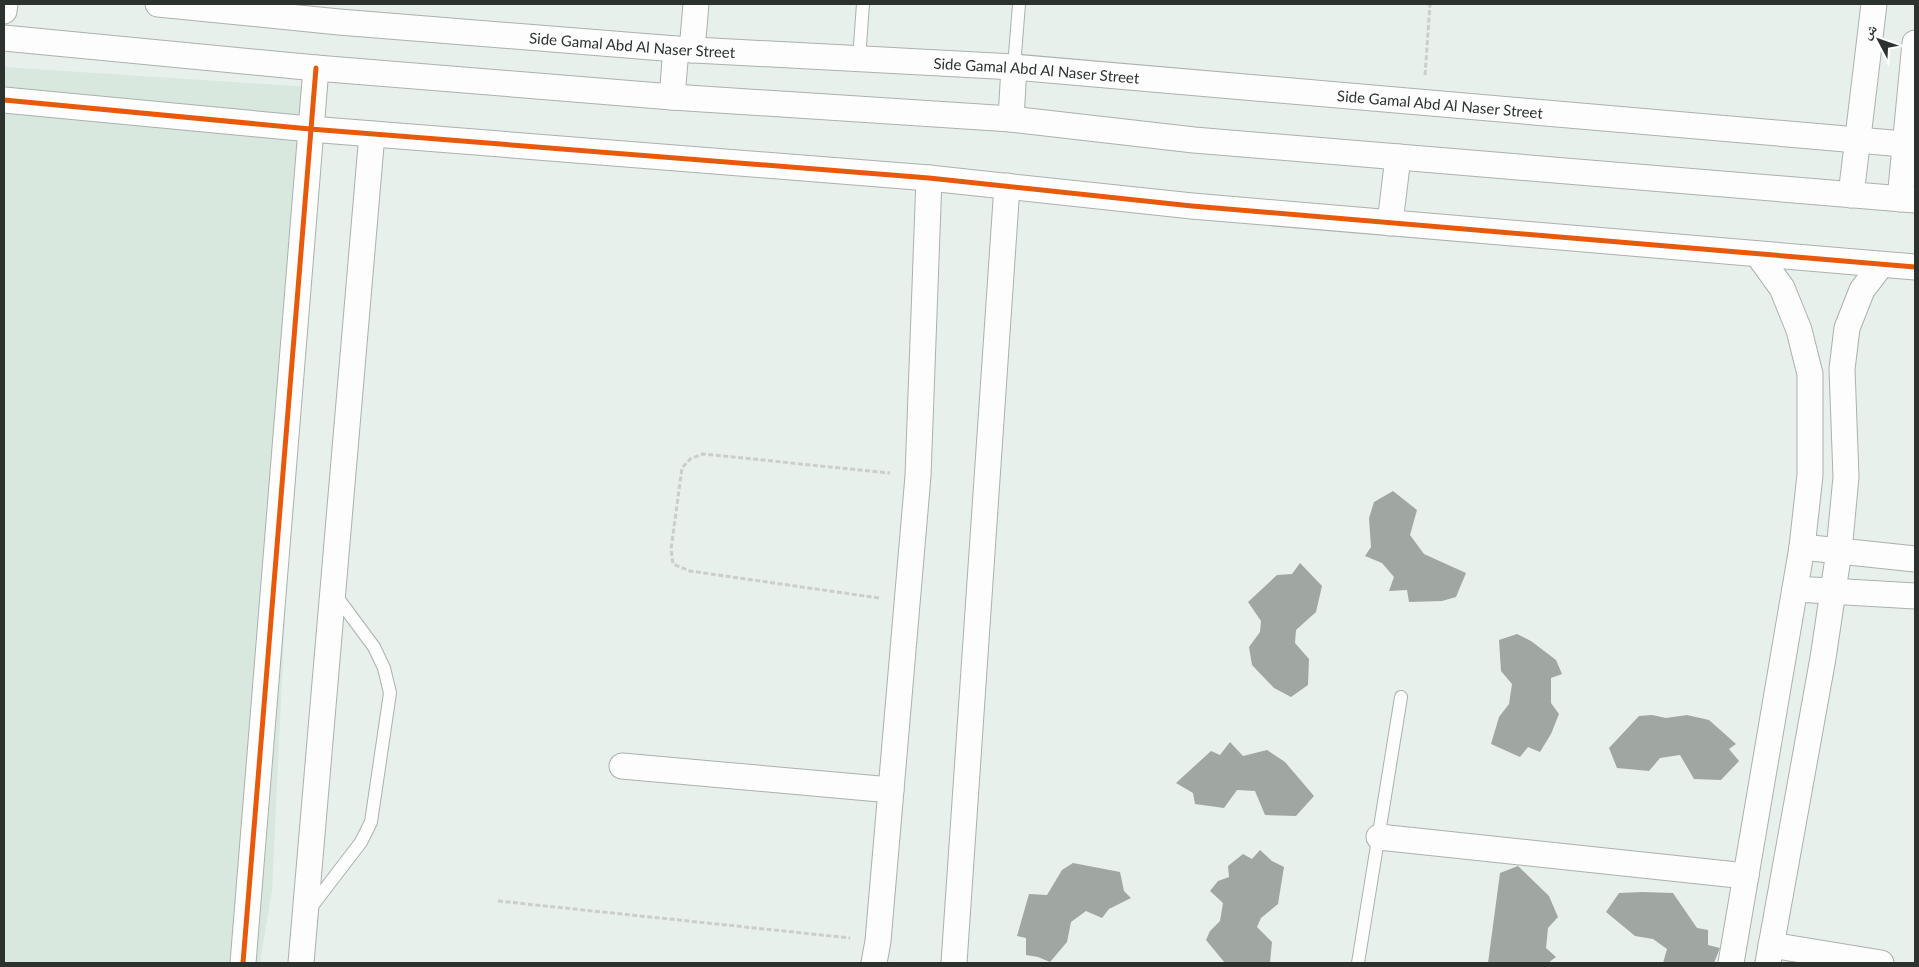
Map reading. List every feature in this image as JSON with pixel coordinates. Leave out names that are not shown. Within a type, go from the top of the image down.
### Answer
[{"type":"street","points":[[4,11],[5,4]]},
{"type":"street","name":"Side Gamal Abd Al Naser Street","points":[[158,4],[340,13],[684,50],[1014,67],[1910,145]]},
{"type":"street","points":[[672,97],[696,4]]},
{"type":"street","points":[[1851,195],[1874,4]]},
{"type":"street","points":[[4,38],[316,68],[672,97],[1011,119],[1194,140],[1907,200],[1915,43]]},
{"type":"street","points":[[1011,119],[1014,67]]},
{"type":"street","points":[[243,963],[316,68]]},
{"type":"street","points":[[4,100],[310,130],[929,178],[1192,206],[1915,268]]},
{"type":"street","points":[[301,963],[372,134]]},
{"type":"street","points":[[1390,224],[1398,157]]},
{"type":"street","points":[[876,952],[918,476],[929,178]]},
{"type":"street","points":[[954,963],[1008,186]]},
{"type":"street","points":[[1731,963],[1802,548],[1810,475],[1810,374],[1799,330],[1782,288],[1758,255]]},
{"type":"street","points":[[1881,265],[1862,290],[1847,328],[1842,369],[1846,477],[1840,551],[1823,658],[1769,954],[1881,963]]},
{"type":"street","points":[[1802,548],[1915,559]]},
{"type":"street","points":[[1795,589],[1915,596]]},
{"type":"street","points":[[622,766],[891,790]]},
{"type":"street","points":[[1379,837],[1746,876]]},
{"type":"lane","points":[[859,59],[863,4]]},
{"type":"lane","points":[[1014,67],[1019,4]]},
{"type":"lane","points":[[305,916],[361,842],[372,822],[390,692],[384,668],[374,647],[333,592]]},
{"type":"lane","points":[[1358,963],[1401,696]]},
{"type":"path","points":[[1423,102],[1430,4]]},
{"type":"path","points":[[908,602],[690,571],[672,564],[671,549],[682,468],[690,459],[703,454],[918,476]]},
{"type":"path","points":[[498,901],[876,952]]},
{"type":"shaded area","points":[[4,67],[310,87],[272,891],[260,963],[4,963]]},
{"type":"building","points":[[1393,491],[1417,510],[1410,535],[1424,554],[1466,573],[1456,597],[1442,601],[1409,602],[1407,590],[1389,591],[1394,577],[1382,563],[1365,556],[1371,547],[1369,518],[1374,502]]},
{"type":"building","points":[[1300,563],[1322,586],[1316,612],[1296,630],[1295,643],[1309,659],[1308,685],[1291,697],[1274,688],[1252,665],[1249,647],[1260,632],[1261,621],[1248,602],[1277,575],[1292,574]]},
{"type":"building","points":[[1517,634],[1531,641],[1556,660],[1562,674],[1551,678],[1551,703],[1559,714],[1551,734],[1540,752],[1528,747],[1520,757],[1491,744],[1499,717],[1509,704],[1512,684],[1501,671],[1499,640]]},
{"type":"building","points":[[1652,715],[1666,718],[1687,715],[1709,720],[1736,744],[1729,749],[1739,761],[1721,780],[1694,779],[1680,755],[1660,758],[1649,771],[1617,768],[1609,748],[1639,716]]},
{"type":"building","points":[[1230,742],[1243,756],[1267,750],[1285,762],[1314,796],[1296,816],[1265,815],[1255,791],[1237,790],[1224,808],[1195,804],[1193,793],[1176,783],[1211,751],[1220,755]]},
{"type":"building","points":[[1260,850],[1272,861],[1284,867],[1278,904],[1261,918],[1257,927],[1272,942],[1270,963],[1225,963],[1206,940],[1210,931],[1220,921],[1223,903],[1210,891],[1218,881],[1229,877],[1228,866],[1243,854],[1252,859]]},
{"type":"building","points":[[1073,863],[1120,872],[1124,891],[1131,898],[1109,909],[1102,918],[1086,911],[1071,922],[1067,942],[1050,962],[1026,955],[1026,938],[1017,936],[1029,894],[1047,895],[1062,870]]},
{"type":"building","points":[[1518,866],[1549,896],[1558,917],[1548,928],[1546,948],[1556,957],[1548,963],[1488,963],[1500,873]]},
{"type":"building","points":[[1619,893],[1673,893],[1697,928],[1708,930],[1708,945],[1720,948],[1714,963],[1663,963],[1667,949],[1653,939],[1635,936],[1606,912]]},
{"type":"cycle path","points":[[243,963],[316,68]]},
{"type":"cycle path","points":[[4,100],[310,129],[929,178],[1192,206],[1915,267]]}]
